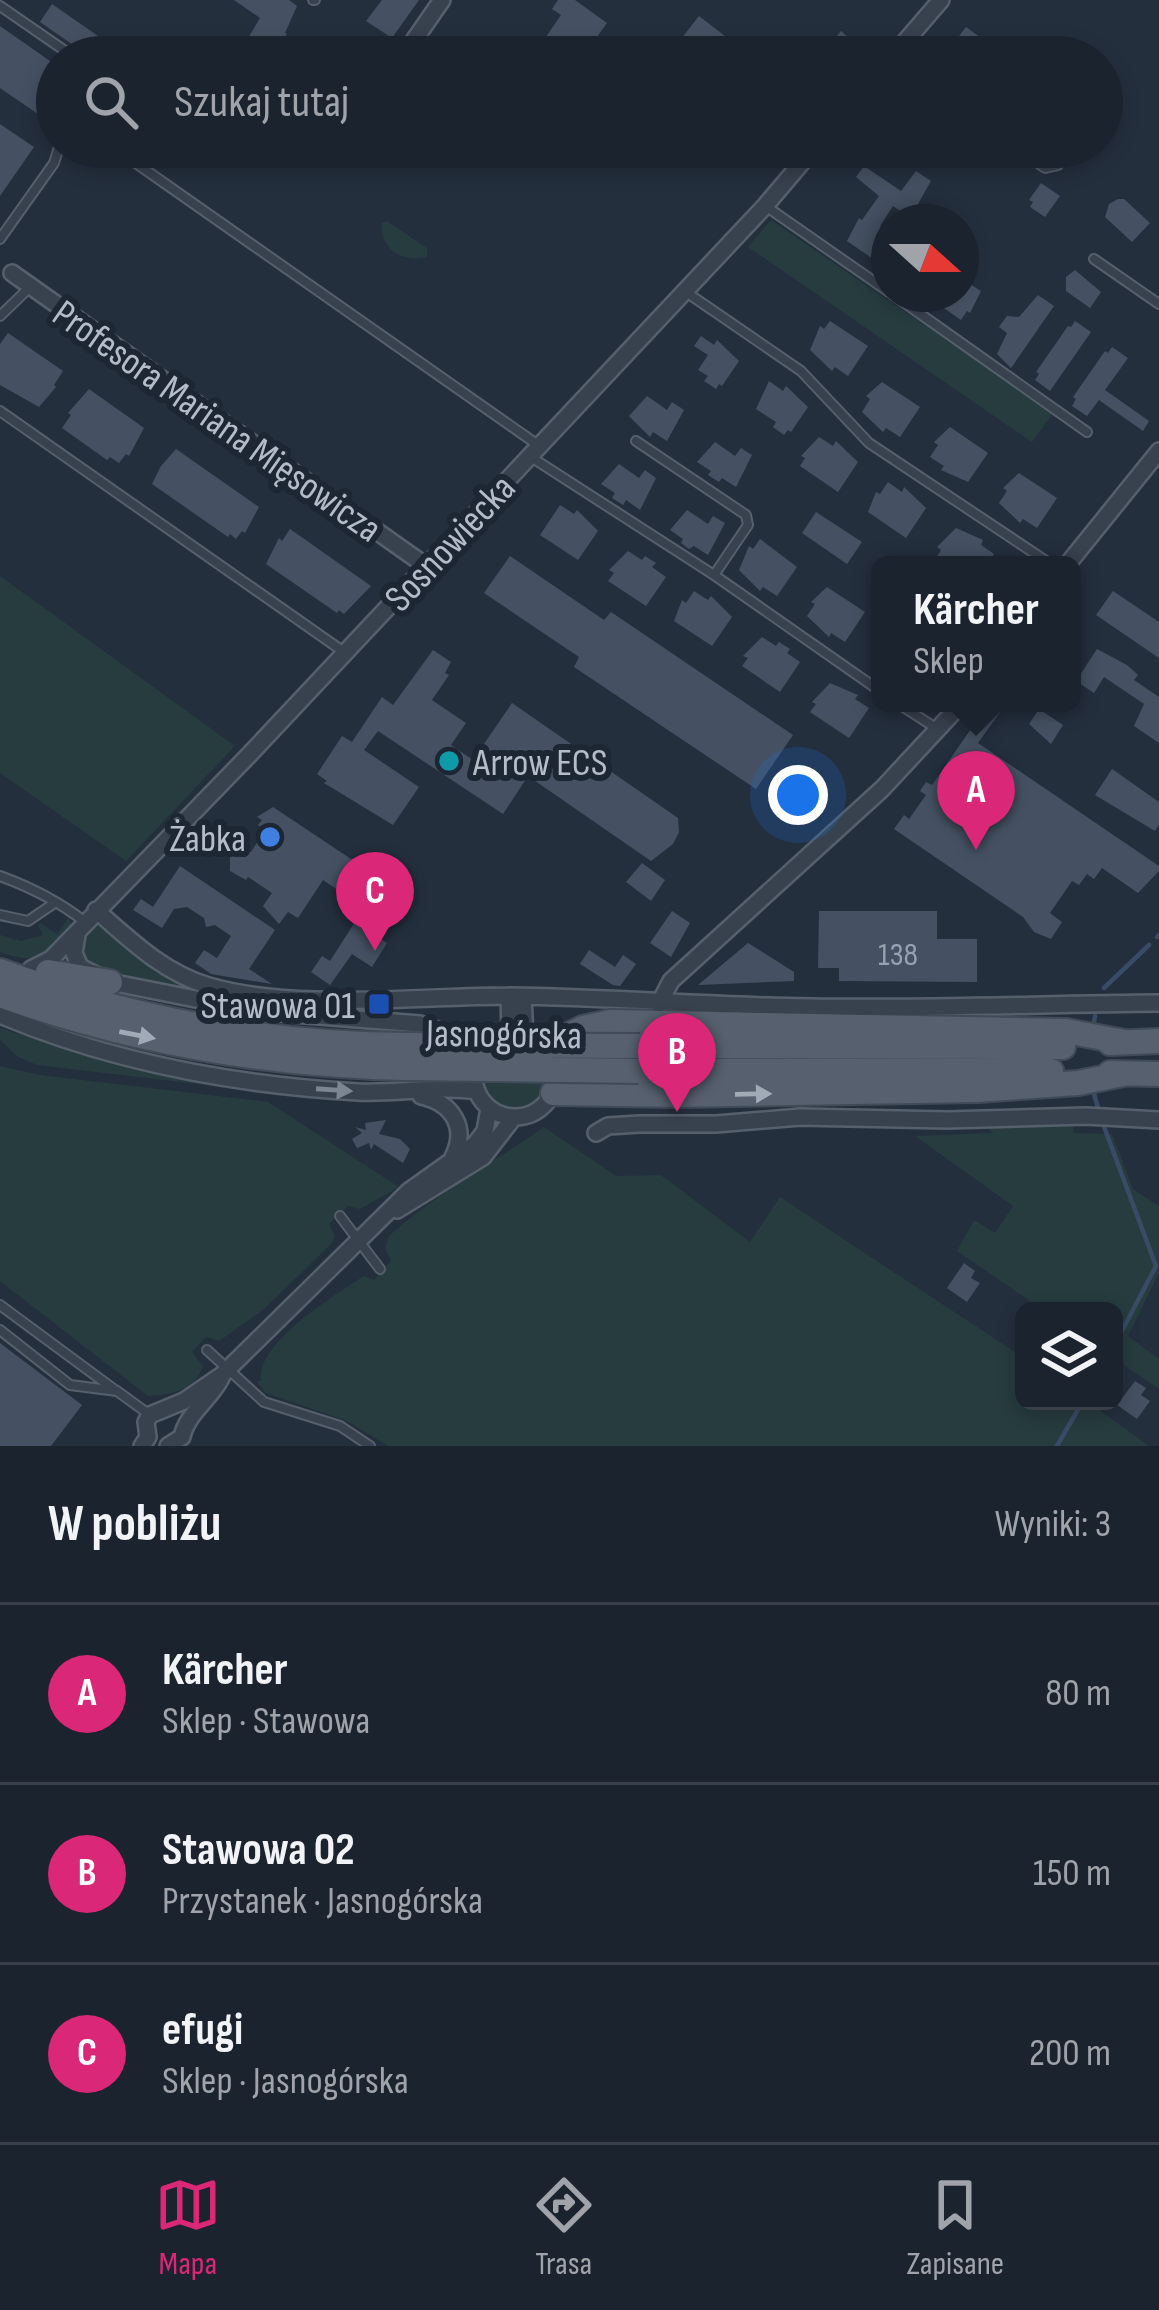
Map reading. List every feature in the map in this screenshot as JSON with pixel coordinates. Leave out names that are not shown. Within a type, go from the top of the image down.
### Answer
[{"type":"main road","points":[[0,969],[31,969],[110,982]]},
{"type":"main road","name":"Jasnogórska","points":[[0,969],[84,998],[166,1018],[253,1034],[351,1044],[403,1056]]},
{"type":"main road","name":"Jasnogórska","points":[[1,1011],[308,1063],[403,1056],[639,1058],[1159,1074]]},
{"type":"main road","points":[[527,1039],[611,1022],[1066,1031],[1124,1042]]},
{"type":"main road","name":"Jasnogórska","points":[[639,1058],[1159,1041]]},
{"type":"main road","points":[[553,1093],[978,1090],[1078,1083],[1124,1074]]},
{"type":"street","points":[[417,36],[442,0]]},
{"type":"street","points":[[910,36],[935,7],[912,0]]},
{"type":"street","name":"Sosnowiecka","points":[[31,969],[51,959],[345,652],[797,168]]},
{"type":"street","name":"Profesora Mariana Mięsowicza","points":[[6,270],[426,566]]},
{"type":"street","points":[[1074,556],[1159,451]]},
{"type":"street","points":[[659,1004],[671,981],[882,789],[954,712]]},
{"type":"street","points":[[86,921],[75,960],[85,971],[110,982]]},
{"type":"street","name":"Jasnogórska","points":[[86,921],[190,979],[287,998],[516,996],[659,1004],[964,1009],[1159,1004]]},
{"type":"street","name":"Jasnogórska","points":[[110,982],[256,1011],[419,1024],[484,1049]]},
{"type":"street","points":[[516,996],[527,1039],[556,1068],[553,1093],[535,1111],[514,1117],[489,1108],[477,1091],[475,1069],[484,1049],[527,1039]]},
{"type":"street","name":"Jasnogórska","points":[[1,1011],[53,1037],[156,1065],[259,1083],[408,1094],[434,1089],[477,1091]]},
{"type":"street","points":[[408,1094],[436,1100],[453,1113],[459,1135],[451,1160]]},
{"type":"street","points":[[225,1373],[212,1395],[164,1444],[146,1422],[150,1415],[156,1409],[170,1408],[225,1373],[409,1191],[475,1144],[485,1131],[489,1108]]},
{"type":"street","points":[[390,1214],[483,1157],[514,1117]]},
{"type":"street","points":[[596,1133],[608,1126],[800,1118],[1159,1120]]},
{"type":"street","points":[[170,1408],[184,1423]]},
{"type":"lane","points":[[0,6],[44,36]]},
{"type":"lane","points":[[0,239],[50,168]]},
{"type":"lane","points":[[141,168],[534,451],[871,685]]},
{"type":"lane","points":[[765,206],[871,280]]},
{"type":"lane","points":[[1094,259],[1159,304]]},
{"type":"lane","points":[[0,316],[29,288]]},
{"type":"lane","points":[[685,291],[801,371],[869,443],[1038,556]]},
{"type":"lane","points":[[917,312],[1087,432]]},
{"type":"lane","points":[[0,411],[345,652]]},
{"type":"lane","points":[[636,441],[746,515],[748,525],[715,575]]},
{"type":"lane","points":[[911,712],[939,730]]},
{"type":"lane","points":[[0,876],[37,890],[86,921]]},
{"type":"lane","points":[[0,915],[28,921],[53,904]]},
{"type":"lane","points":[[340,1216],[380,1269]]},
{"type":"lane","points":[[0,1305],[150,1415]]},
{"type":"lane","points":[[0,1330],[70,1385],[117,1391]]},
{"type":"lane","points":[[207,1350],[225,1373],[264,1402],[340,1426],[370,1446]]},
{"type":"green space","points":[[771,220],[871,288],[871,312],[905,312],[1053,413],[1032,442],[748,247]]},
{"type":"green space","points":[[387,221],[428,249],[427,257],[402,256],[389,247],[382,232],[382,223]]},
{"type":"green space","points":[[0,576],[235,746],[126,861],[0,773]]},
{"type":"green space","points":[[69,917],[72,925],[41,956],[0,952],[0,935],[21,941],[43,935],[40,923],[57,934]]},
{"type":"green space","points":[[98,925],[179,981],[360,1004],[359,1009],[258,1006],[91,970],[81,944],[85,932]]},
{"type":"green space","points":[[0,1028],[105,1061],[222,1087],[37,1065],[18,1057],[0,1040]]},
{"type":"green space","points":[[497,1049],[543,1057],[548,1084],[533,1106],[507,1110],[490,1099],[481,1080]]},
{"type":"green space","points":[[0,1066],[268,1102],[399,1187],[360,1209],[348,1206],[329,1224],[335,1236],[332,1243],[263,1310],[219,1341],[206,1337],[192,1352],[203,1366],[194,1381],[173,1392],[148,1396],[0,1281]]},
{"type":"green space","points":[[1073,1123],[1074,1133],[1112,1134],[1133,1189],[1159,1206],[1159,1273],[1128,1336],[1159,1359],[1159,1389],[1123,1364],[1123,1302],[1032,1302],[957,1251],[974,1220],[995,1233],[1013,1206],[915,1136],[993,1133],[984,1125]]},
{"type":"green space","points":[[544,1127],[616,1176],[661,1175],[750,1242],[780,1197],[1015,1352],[1015,1410],[1099,1410],[1149,1446],[388,1446],[347,1421],[266,1393],[257,1382],[271,1351],[284,1336],[364,1276],[374,1280],[391,1261],[385,1248],[389,1236],[445,1192]]},
{"type":"building","points":[[234,0],[289,0],[297,6],[286,36],[249,36],[260,18]]},
{"type":"building","points":[[382,0],[419,0],[393,36],[366,21]]},
{"type":"building","points":[[558,0],[575,0],[607,23],[598,36],[546,36],[561,15],[552,9]]},
{"type":"building","points":[[52,4],[98,36],[60,36],[40,22]]},
{"type":"building","points":[[699,16],[725,36],[683,36]]},
{"type":"building","points":[[0,26],[36,51],[36,113],[0,88]]},
{"type":"building","points":[[0,124],[34,147],[0,196]]},
{"type":"building","points":[[863,168],[901,191],[916,171],[931,181],[918,204],[873,204],[879,196],[856,177]]},
{"type":"building","points":[[1041,183],[1060,196],[1045,217],[1030,207],[1033,202],[1029,200]]},
{"type":"building","points":[[1118,199],[1150,223],[1132,242],[1105,217],[1109,204]]},
{"type":"building","points":[[871,207],[871,258],[847,241],[859,218]]},
{"type":"building","points":[[1075,270],[1101,292],[1090,308],[1066,291],[1066,277]]},
{"type":"building","points":[[1038,295],[1054,306],[1011,368],[997,354],[1007,333],[999,327],[1007,316],[1019,317]]},
{"type":"building","points":[[830,321],[868,346],[848,376],[835,367],[832,371],[810,350],[820,326],[824,329]]},
{"type":"building","points":[[1075,321],[1091,332],[1050,391],[1035,380],[1036,372]]},
{"type":"building","points":[[8,333],[63,371],[39,407],[0,385],[0,344]]},
{"type":"building","points":[[701,336],[714,345],[717,340],[739,361],[716,389],[698,370],[708,355],[694,346]]},
{"type":"building","points":[[1112,347],[1128,358],[1105,390],[1149,421],[1143,431],[1099,400],[1087,416],[1072,406],[1073,397]]},
{"type":"building","points":[[769,381],[783,391],[786,386],[808,407],[784,435],[773,427],[776,422],[756,409]]},
{"type":"building","points":[[882,382],[920,407],[900,437],[886,428],[883,432],[862,412],[870,399],[866,396]]},
{"type":"building","points":[[89,389],[144,428],[129,456],[119,463],[110,457],[107,460],[62,428],[68,413]]},
{"type":"building","points":[[647,396],[667,410],[672,402],[684,410],[667,441],[653,432],[650,437],[629,416]]},
{"type":"building","points":[[950,427],[988,453],[968,482],[941,470],[944,466],[930,457],[938,445],[934,442]]},
{"type":"building","points":[[819,437],[833,446],[836,441],[858,462],[838,492],[800,466],[805,458],[801,456]]},
{"type":"building","points":[[715,442],[735,456],[741,448],[752,455],[736,487],[708,475],[711,471],[697,462]]},
{"type":"building","points":[[176,449],[259,507],[245,533],[236,539],[228,537],[152,484]]},
{"type":"building","points":[[619,464],[639,478],[645,470],[656,478],[640,510],[626,500],[623,505],[612,498],[615,493],[601,484]]},
{"type":"building","points":[[1019,473],[1057,498],[1037,528],[1023,519],[1020,523],[999,503],[1007,491],[1003,488]]},
{"type":"building","points":[[888,482],[902,492],[904,487],[926,508],[906,538],[868,512],[876,492],[880,494]]},
{"type":"building","points":[[560,505],[574,514],[577,510],[598,531],[578,560],[540,535]]},
{"type":"building","points":[[687,510],[708,524],[713,516],[725,523],[708,555],[694,546],[689,549],[670,530]]},
{"type":"building","points":[[816,512],[862,542],[847,564],[802,533]]},
{"type":"building","points":[[956,528],[983,540],[981,545],[994,554],[937,556],[941,550],[937,547]]},
{"type":"building","points":[[290,529],[371,586],[344,614],[266,564],[279,538],[282,541]]},
{"type":"building","points":[[760,539],[797,567],[777,596],[763,587],[760,591],[739,570],[749,546],[753,549]]},
{"type":"building","points":[[628,551],[656,563],[652,567],[666,577],[646,606],[608,581],[614,573],[609,570]]},
{"type":"building","points":[[510,556],[604,620],[611,612],[793,735],[756,789],[574,667],[579,657],[484,593]]},
{"type":"building","points":[[827,587],[865,612],[845,642],[831,633],[829,637],[807,616],[815,604],[811,602]]},
{"type":"building","points":[[694,591],[708,600],[711,596],[732,617],[712,646],[674,621],[682,600],[686,603]]},
{"type":"building","points":[[1113,591],[1159,622],[1159,658],[1096,615]]},
{"type":"building","points":[[762,637],[790,649],[787,653],[800,662],[780,692],[742,666],[748,658],[743,656]]},
{"type":"building","points":[[1097,649],[1127,665],[1138,675],[1134,680],[1159,697],[1159,743],[1134,726],[1144,704],[1104,677],[1094,693],[1081,684],[1081,673]]},
{"type":"building","points":[[433,650],[451,662],[445,673],[449,675],[432,700],[466,723],[451,745],[473,760],[512,703],[678,818],[679,832],[673,844],[651,861],[528,776],[503,814],[378,731],[364,750],[419,787],[393,825],[324,783],[327,781],[317,774],[342,736],[352,742],[382,697],[393,705]]},
{"type":"building","points":[[830,683],[858,695],[855,699],[869,708],[849,738],[810,712],[816,704],[812,702]]},
{"type":"building","points":[[983,712],[1000,712],[978,743],[1159,866],[1159,871],[1138,893],[1102,868],[1094,879],[1087,874],[1079,885],[1072,881],[1050,913],[1062,922],[1051,939],[1034,932],[1023,917],[894,829],[904,815],[909,819],[926,795],[920,791],[926,782],[932,785]]},
{"type":"building","points":[[1037,712],[1044,712],[1063,725],[1051,744],[1029,724]]},
{"type":"building","points":[[1112,769],[1159,802],[1155,831],[1095,795]]},
{"type":"building","points":[[273,807],[393,887],[365,928],[387,943],[372,967],[352,954],[330,985],[311,972],[322,956],[330,961],[364,908],[323,880],[298,918],[288,912],[279,924],[263,906],[272,893],[230,871],[230,856],[251,852],[265,830],[257,817]]},
{"type":"building","points":[[642,863],[665,880],[651,901],[626,882]]},
{"type":"building","points":[[180,866],[275,930],[249,969],[272,984],[211,974],[195,963],[204,950],[217,958],[231,936],[215,925],[206,927],[204,918],[187,907],[174,909],[162,928],[133,910],[141,899],[153,907]]},
{"type":"building","points":[[672,911],[690,923],[671,957],[650,943]]},
{"type":"building","points":[[819,911],[937,911],[937,939],[977,939],[977,982],[839,981],[839,968],[818,968]]},
{"type":"building","points":[[748,943],[794,972],[794,981],[698,985]]},
{"type":"building","points":[[589,950],[615,967],[623,955],[636,964],[620,986],[613,985],[580,964]]},
{"type":"building","points":[[386,1120],[379,1134],[400,1139],[410,1149],[403,1163],[374,1144],[371,1150],[369,1143],[357,1148],[352,1139],[362,1133],[355,1127],[366,1130],[365,1123]]},
{"type":"building","points":[[964,1263],[975,1271],[971,1278],[980,1283],[967,1302],[947,1288]]},
{"type":"building","points":[[0,1343],[82,1405],[51,1446],[0,1446]]},
{"type":"building","points":[[1135,1381],[1146,1388],[1141,1395],[1150,1401],[1137,1419],[1123,1409],[1123,1397]]},
{"type":"waterway","points":[[1104,988],[1149,945]]},
{"type":"waterway","points":[[1094,1022],[1095,1016]]},
{"type":"waterway","points":[[1094,1094],[1099,1111]]},
{"type":"waterway","points":[[1103,1124],[1156,1266],[1123,1329]]},
{"type":"waterway","points":[[1057,1446],[1078,1410]]},
{"type":"place","name":"Arrow ECS","points":[[449,761]]},
{"type":"place","name":"Żabka","points":[[270,837]]},
{"type":"place","name":"Kärcher","points":[[976,850]]},
{"type":"place","name":"efugi","points":[[375,951]]},
{"type":"place","name":"Stawowa 01","points":[[379,1004]]},
{"type":"place","name":"Stawowa 02","points":[[677,1112]]}]
